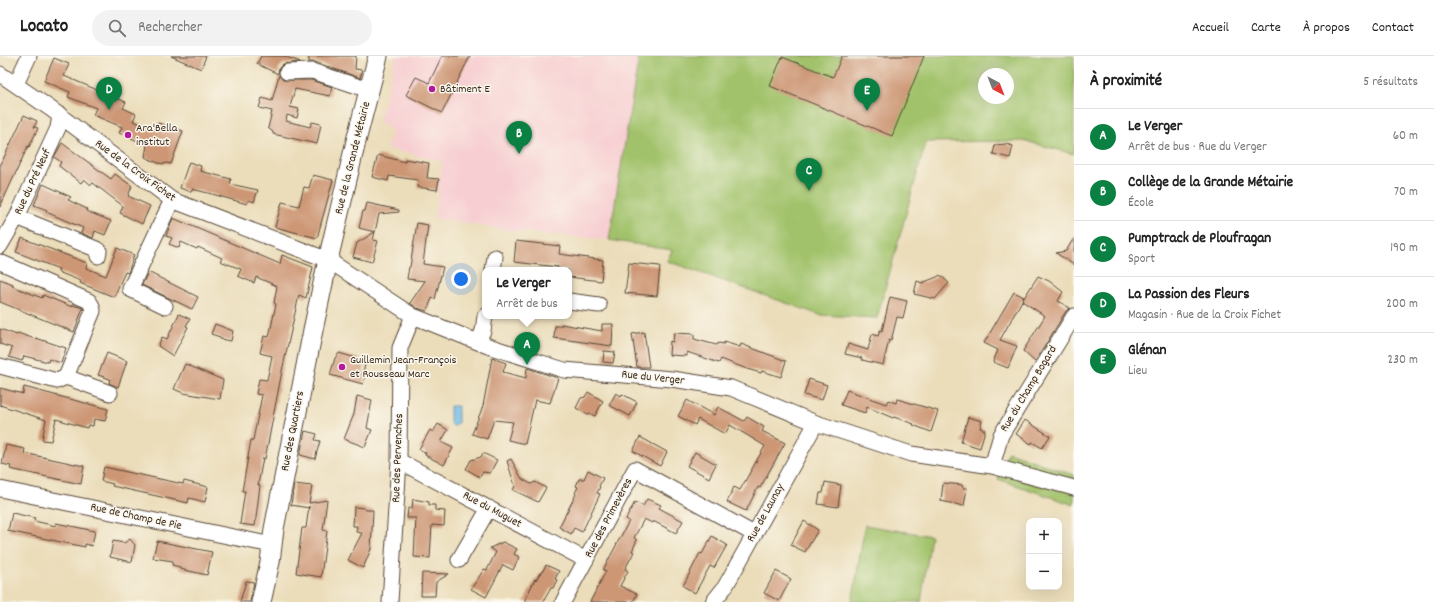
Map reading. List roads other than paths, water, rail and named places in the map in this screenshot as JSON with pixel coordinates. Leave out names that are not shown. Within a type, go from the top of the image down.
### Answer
[{"type":"main road","name":"Rue de la Grande Métairie","points":[[328,260],[378,56]]},
{"type":"main road","name":"Rue des Quartiers","points":[[261,602],[328,260]]},
{"type":"street","points":[[16,84],[29,56]]},
{"type":"street","points":[[287,72],[312,71],[369,90]]},
{"type":"street","name":"Rue de la Croix Fichet","points":[[0,74],[60,115],[172,200],[328,260]]},
{"type":"street","name":"Rue du Pré Neuf","points":[[0,246],[17,217],[58,128],[60,115]]},
{"type":"street","points":[[165,306],[130,289],[172,200]]},
{"type":"street","points":[[17,217],[96,249],[99,251],[98,256]]},
{"type":"street","name":"Rue du Verger","points":[[328,260],[413,316],[478,342],[564,370],[672,379],[731,388],[816,423],[910,454],[992,466],[1074,488]]},
{"type":"street","points":[[0,262],[89,301],[92,306],[92,311],[66,377]]},
{"type":"street","points":[[572,302],[599,305]]},
{"type":"street","name":"Rue des Pervenches","points":[[390,602],[399,461],[400,348],[413,316]]},
{"type":"street","name":"Rue du Champ Bogard","points":[[992,466],[1001,435],[1074,316]]},
{"type":"street","points":[[478,342],[483,331],[485,319]]},
{"type":"street","points":[[0,366],[56,380],[66,377],[110,394]]},
{"type":"street","name":"Rue de Launay","points":[[713,602],[725,587],[816,423]]},
{"type":"street","name":"Rue du Muguet","points":[[399,461],[586,560]]},
{"type":"street","name":"Rue des Primevères","points":[[563,602],[635,469],[754,534]]},
{"type":"street","name":"Rue de Champ de Pie","points":[[0,489],[272,545]]},
{"type":"street","points":[[459,560],[489,508]]},
{"type":"water","points":[[450,406],[458,406],[458,423],[455,426],[450,423]]},
{"type":"place","name":"Bâtiment E","points":[[432,89]]},
{"type":"place","name":"La Passion des Fleurs","points":[[109,110]]},
{"type":"place","name":"Glénan","points":[[867,111]]},
{"type":"place","name":"Ara'Bella institut","points":[[128,135]]},
{"type":"place","name":"Collège de la Grande Métairie","points":[[519,154]]},
{"type":"place","name":"Pumptrack de Ploufragan","points":[[809,191]]},
{"type":"place","name":"Le Verger","points":[[527,365]]},
{"type":"place","name":"Guillemin Jean-François et Rousseau Marc","points":[[342,367]]}]
